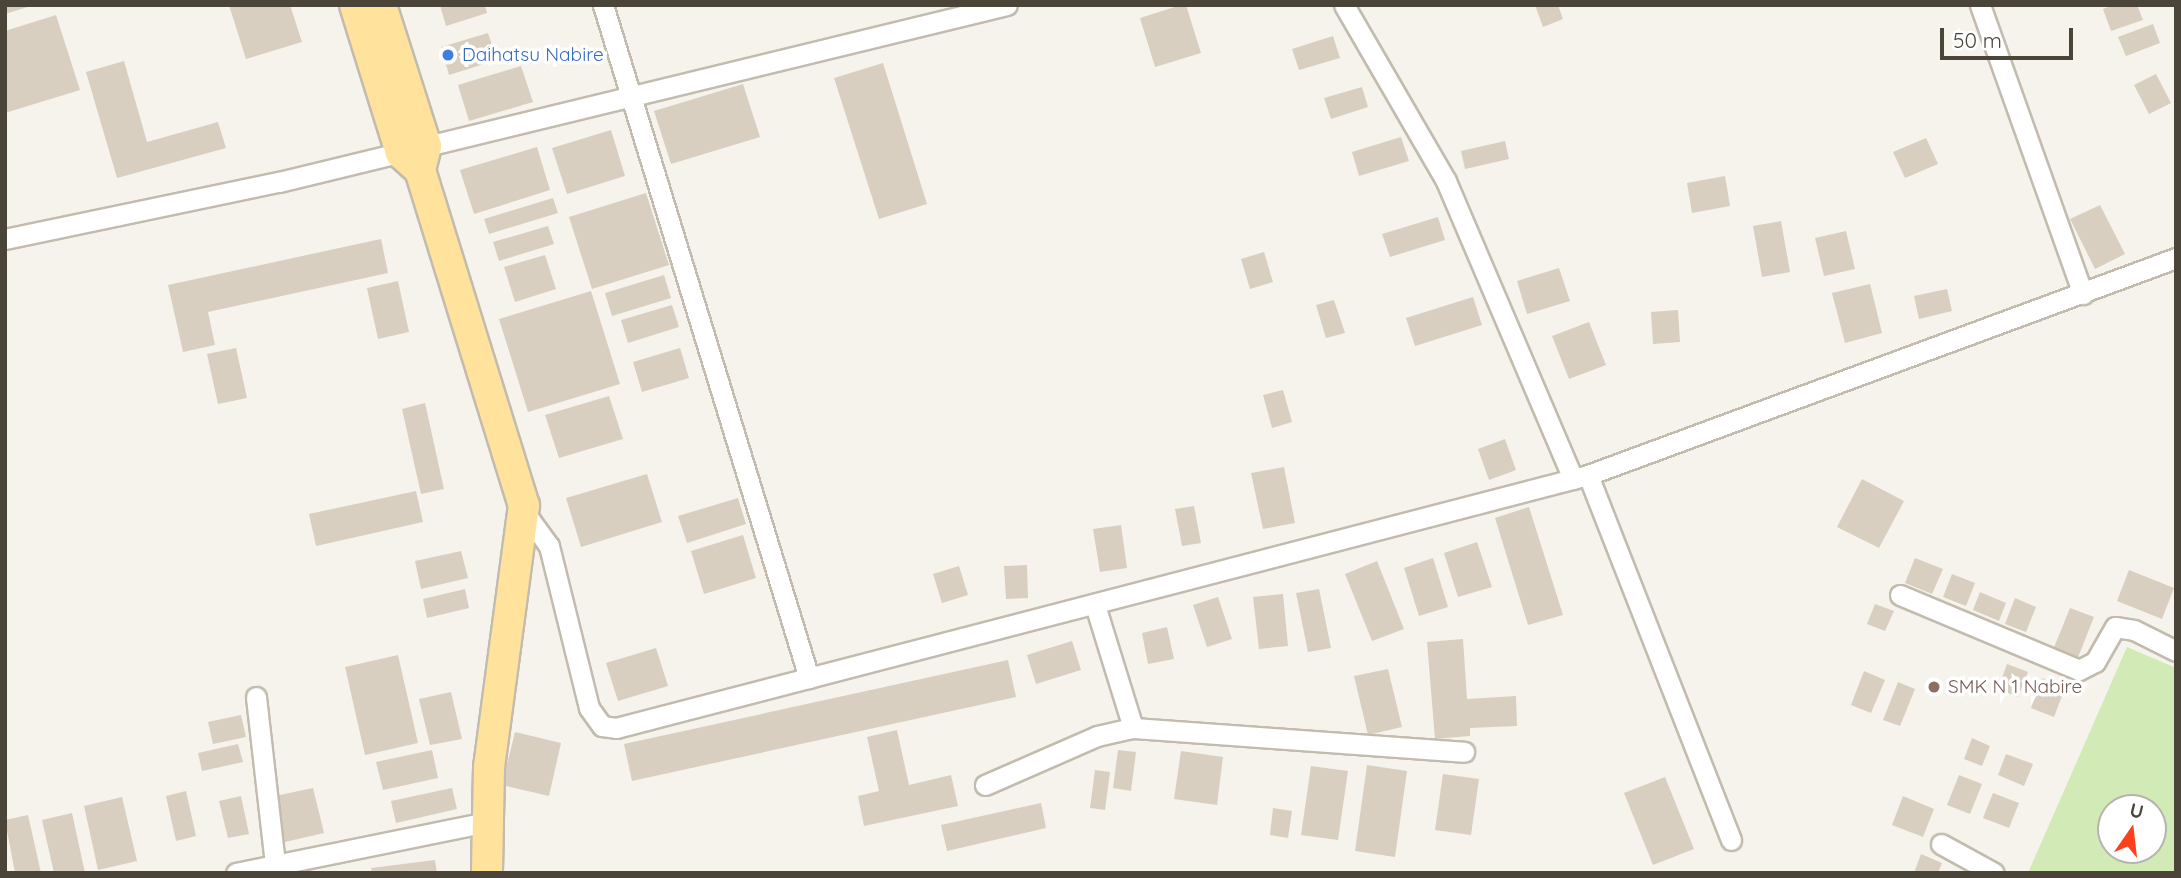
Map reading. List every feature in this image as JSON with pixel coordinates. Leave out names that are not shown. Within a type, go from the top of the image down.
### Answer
[{"type":"main road","points":[[355,5],[416,156]]},
{"type":"main road","points":[[381,5],[416,156],[525,513],[496,706],[487,822],[487,873]]},
{"type":"street","points":[[603,5],[628,95],[809,678]]},
{"type":"street","points":[[5,239],[416,156],[628,95],[1007,5]]},
{"type":"street","points":[[1344,5],[1437,163],[1580,477],[1731,840]]},
{"type":"street","points":[[1980,5],[2083,294]]},
{"type":"street","points":[[525,513],[549,546],[589,708],[603,726],[623,726],[1580,477],[2176,258]]},
{"type":"street","points":[[1900,595],[2079,670],[2095,662],[2115,627],[2134,630],[2176,651]]},
{"type":"street","points":[[1096,605],[1133,728]]},
{"type":"street","points":[[256,697],[275,863]]},
{"type":"street","points":[[985,785],[1097,736],[1133,728],[1464,752]]},
{"type":"street","points":[[236,873],[487,822]]},
{"type":"street","points":[[1941,844],[1994,873]]},
{"type":"green space","points":[[2127,647],[2176,668],[2176,873],[2028,873]]},
{"type":"building","points":[[5,5],[31,5],[31,6],[5,14]]},
{"type":"building","points":[[229,5],[290,5],[302,42],[246,59]]},
{"type":"building","points":[[440,5],[485,5],[487,13],[446,26]]},
{"type":"building","points":[[1186,5],[1201,53],[1155,67],[1140,18]]},
{"type":"building","points":[[1535,5],[1558,5],[1563,19],[1543,27]]},
{"type":"building","points":[[2113,5],[2137,5],[2143,20],[2111,31],[2103,9]]},
{"type":"building","points":[[56,15],[80,90],[5,113],[5,31]]},
{"type":"building","points":[[2153,24],[2160,43],[2126,56],[2118,37]]},
{"type":"building","points":[[488,33],[497,60],[449,75],[441,47]]},
{"type":"building","points":[[1333,36],[1340,58],[1299,70],[1292,49]]},
{"type":"building","points":[[124,61],[147,142],[218,122],[226,148],[117,178],[86,72]]},
{"type":"building","points":[[883,63],[927,204],[879,219],[834,78]]},
{"type":"building","points":[[521,66],[533,102],[469,121],[458,85]]},
{"type":"building","points":[[2156,74],[2171,103],[2149,114],[2134,85]]},
{"type":"building","points":[[743,84],[760,137],[671,164],[654,111]]},
{"type":"building","points":[[1362,87],[1368,107],[1331,119],[1324,98]]},
{"type":"building","points":[[611,130],[625,176],[567,194],[552,148]]},
{"type":"building","points":[[1401,137],[1409,161],[1359,176],[1352,152]]},
{"type":"building","points":[[1926,138],[1938,164],[1905,178],[1893,152]]},
{"type":"building","points":[[1505,141],[1509,159],[1465,169],[1461,151]]},
{"type":"building","points":[[537,147],[550,190],[474,214],[460,170]]},
{"type":"building","points":[[1725,176],[1730,206],[1692,213],[1687,183]]},
{"type":"building","points":[[646,193],[669,265],[592,289],[569,217]]},
{"type":"building","points":[[553,198],[558,213],[489,234],[484,219]]},
{"type":"building","points":[[2100,205],[2125,254],[2095,269],[2070,219]]},
{"type":"building","points":[[1438,217],[1445,240],[1390,257],[1382,234]]},
{"type":"building","points":[[1781,221],[1790,272],[1762,277],[1753,226]]},
{"type":"building","points":[[548,226],[554,244],[499,261],[493,242]]},
{"type":"building","points":[[1846,231],[1855,269],[1824,276],[1815,238]]},
{"type":"building","points":[[381,239],[388,273],[208,312],[215,345],[183,352],[168,285]]},
{"type":"building","points":[[1264,252],[1273,282],[1250,289],[1241,259]]},
{"type":"building","points":[[545,255],[556,289],[515,302],[504,267]]},
{"type":"building","points":[[1559,268],[1570,301],[1527,314],[1517,281]]},
{"type":"building","points":[[664,275],[671,298],[612,316],[605,293]]},
{"type":"building","points":[[398,281],[409,332],[378,339],[367,288]]},
{"type":"building","points":[[1870,284],[1882,333],[1845,343],[1832,293]]},
{"type":"building","points":[[1947,289],[1952,311],[1919,319],[1914,296]]},
{"type":"building","points":[[591,291],[620,384],[528,412],[499,319]]},
{"type":"building","points":[[1473,297],[1482,325],[1415,346],[1406,318]]},
{"type":"building","points":[[1334,300],[1345,333],[1326,338],[1316,305]]},
{"type":"building","points":[[672,305],[679,327],[628,343],[621,320]]},
{"type":"building","points":[[1678,310],[1680,342],[1653,344],[1651,312]]},
{"type":"building","points":[[1589,322],[1606,365],[1569,379],[1552,336]]},
{"type":"building","points":[[236,348],[247,398],[218,404],[207,354]]},
{"type":"building","points":[[680,348],[689,378],[642,392],[633,362]]},
{"type":"building","points":[[1283,390],[1292,422],[1272,428],[1263,395]]},
{"type":"building","points":[[609,396],[623,439],[559,458],[545,415]]},
{"type":"building","points":[[425,403],[444,489],[421,494],[402,409]]},
{"type":"building","points":[[1505,439],[1516,470],[1489,480],[1478,449]]},
{"type":"building","points":[[1284,467],[1295,523],[1263,529],[1251,473]]},
{"type":"building","points":[[647,474],[662,522],[581,547],[566,498]]},
{"type":"building","points":[[1862,479],[1904,501],[1879,548],[1837,527]]},
{"type":"building","points":[[416,491],[423,522],[316,546],[309,514]]},
{"type":"building","points":[[738,498],[746,524],[687,543],[678,516]]},
{"type":"building","points":[[1194,506],[1201,543],[1182,546],[1175,509]]},
{"type":"building","points":[[1529,507],[1563,615],[1528,625],[1495,518]]},
{"type":"building","points":[[1121,525],[1127,568],[1100,572],[1093,529]]},
{"type":"building","points":[[743,535],[756,578],[704,594],[691,551]]},
{"type":"building","points":[[1477,542],[1492,587],[1458,597],[1444,553]]},
{"type":"building","points":[[461,551],[468,578],[421,589],[415,561]]},
{"type":"building","points":[[1433,558],[1448,607],[1419,616],[1404,568]]},
{"type":"building","points":[[1915,558],[1943,569],[1932,594],[1905,583]]},
{"type":"building","points":[[1377,561],[1404,629],[1372,641],[1345,574]]},
{"type":"building","points":[[1027,565],[1028,598],[1006,599],[1004,566]]},
{"type":"building","points":[[959,566],[968,595],[942,603],[933,574]]},
{"type":"building","points":[[2129,570],[2174,588],[2162,619],[2117,601]]},
{"type":"building","points":[[1952,574],[1975,583],[1966,606],[1943,597]]},
{"type":"building","points":[[465,589],[469,608],[427,618],[423,599]]},
{"type":"building","points":[[1319,589],[1331,648],[1308,652],[1296,593]]},
{"type":"building","points":[[1980,592],[2006,603],[1999,621],[1973,610]]},
{"type":"building","points":[[1283,594],[1288,646],[1259,649],[1253,597]]},
{"type":"building","points":[[1218,597],[1232,639],[1207,647],[1193,605]]},
{"type":"building","points":[[2015,598],[2036,607],[2026,632],[2005,624]]},
{"type":"building","points":[[1875,604],[1894,611],[1885,631],[1867,624]]},
{"type":"building","points":[[2070,608],[2094,617],[2077,660],[2053,650]]},
{"type":"building","points":[[1167,627],[1174,659],[1148,664],[1142,633]]},
{"type":"building","points":[[1463,639],[1467,699],[1516,696],[1517,726],[1470,728],[1470,736],[1435,739],[1427,642]]},
{"type":"building","points":[[1072,641],[1081,670],[1036,684],[1027,655]]},
{"type":"building","points":[[656,648],[668,686],[618,701],[606,663]]},
{"type":"building","points":[[398,655],[418,743],[365,755],[345,667]]},
{"type":"building","points":[[1008,660],[1016,697],[632,781],[624,744]]},
{"type":"building","points":[[2007,664],[2028,672],[2018,697],[1998,689]]},
{"type":"building","points":[[1388,669],[1402,727],[1368,735],[1354,676]]},
{"type":"building","points":[[1864,671],[1885,680],[1871,713],[1851,705]]},
{"type":"building","points":[[2042,678],[2065,688],[2054,717],[2031,708]]},
{"type":"building","points":[[1898,682],[1915,689],[1900,726],[1883,720]]},
{"type":"building","points":[[451,692],[462,739],[430,745],[419,699]]},
{"type":"building","points":[[241,715],[246,737],[213,744],[208,722]]},
{"type":"building","points":[[897,730],[909,785],[951,775],[958,806],[864,826],[858,796],[879,791],[867,737]]},
{"type":"building","points":[[515,732],[561,743],[549,796],[502,785]]},
{"type":"building","points":[[1972,738],[1990,746],[1982,766],[1964,759]]},
{"type":"building","points":[[238,744],[243,762],[202,771],[198,753]]},
{"type":"building","points":[[432,750],[438,778],[383,790],[376,762]]},
{"type":"building","points":[[1118,750],[1136,752],[1131,791],[1113,788]]},
{"type":"building","points":[[1181,751],[1223,757],[1217,805],[1174,799]]},
{"type":"building","points":[[2006,754],[2033,764],[2024,786],[1998,775]]},
{"type":"building","points":[[1367,765],[1407,771],[1395,857],[1355,851]]},
{"type":"building","points":[[1311,766],[1348,771],[1338,840],[1301,835]]},
{"type":"building","points":[[1095,770],[1110,772],[1105,810],[1090,808]]},
{"type":"building","points":[[1443,774],[1479,779],[1471,835],[1435,830]]},
{"type":"building","points":[[1959,775],[1982,784],[1970,814],[1947,805]]},
{"type":"building","points":[[1665,777],[1694,849],[1653,865],[1624,793]]},
{"type":"building","points":[[313,788],[324,833],[285,842],[275,796]]},
{"type":"building","points":[[452,788],[457,809],[396,823],[391,801]]},
{"type":"building","points":[[186,791],[196,836],[176,841],[166,796]]},
{"type":"building","points":[[1993,793],[2019,803],[2009,828],[1983,818]]},
{"type":"building","points":[[241,796],[249,834],[228,838],[219,801]]},
{"type":"building","points":[[1903,796],[1934,809],[1923,837],[1892,825]]},
{"type":"building","points":[[122,797],[137,861],[98,870],[84,806]]},
{"type":"building","points":[[1041,803],[1046,828],[947,851],[941,825]]},
{"type":"building","points":[[1273,808],[1292,811],[1288,838],[1270,835]]},
{"type":"building","points":[[72,813],[85,873],[54,873],[42,820]]},
{"type":"building","points":[[28,815],[41,873],[15,873],[5,820]]},
{"type":"building","points":[[1921,854],[1942,863],[1938,873],[1914,873]]},
{"type":"building","points":[[435,860],[437,873],[372,873],[371,868]]},
{"type":"place","name":"Daihatsu Nabire","points":[[448,55]]},
{"type":"place","name":"SMK N 1 Nabire","points":[[1934,687]]}]
